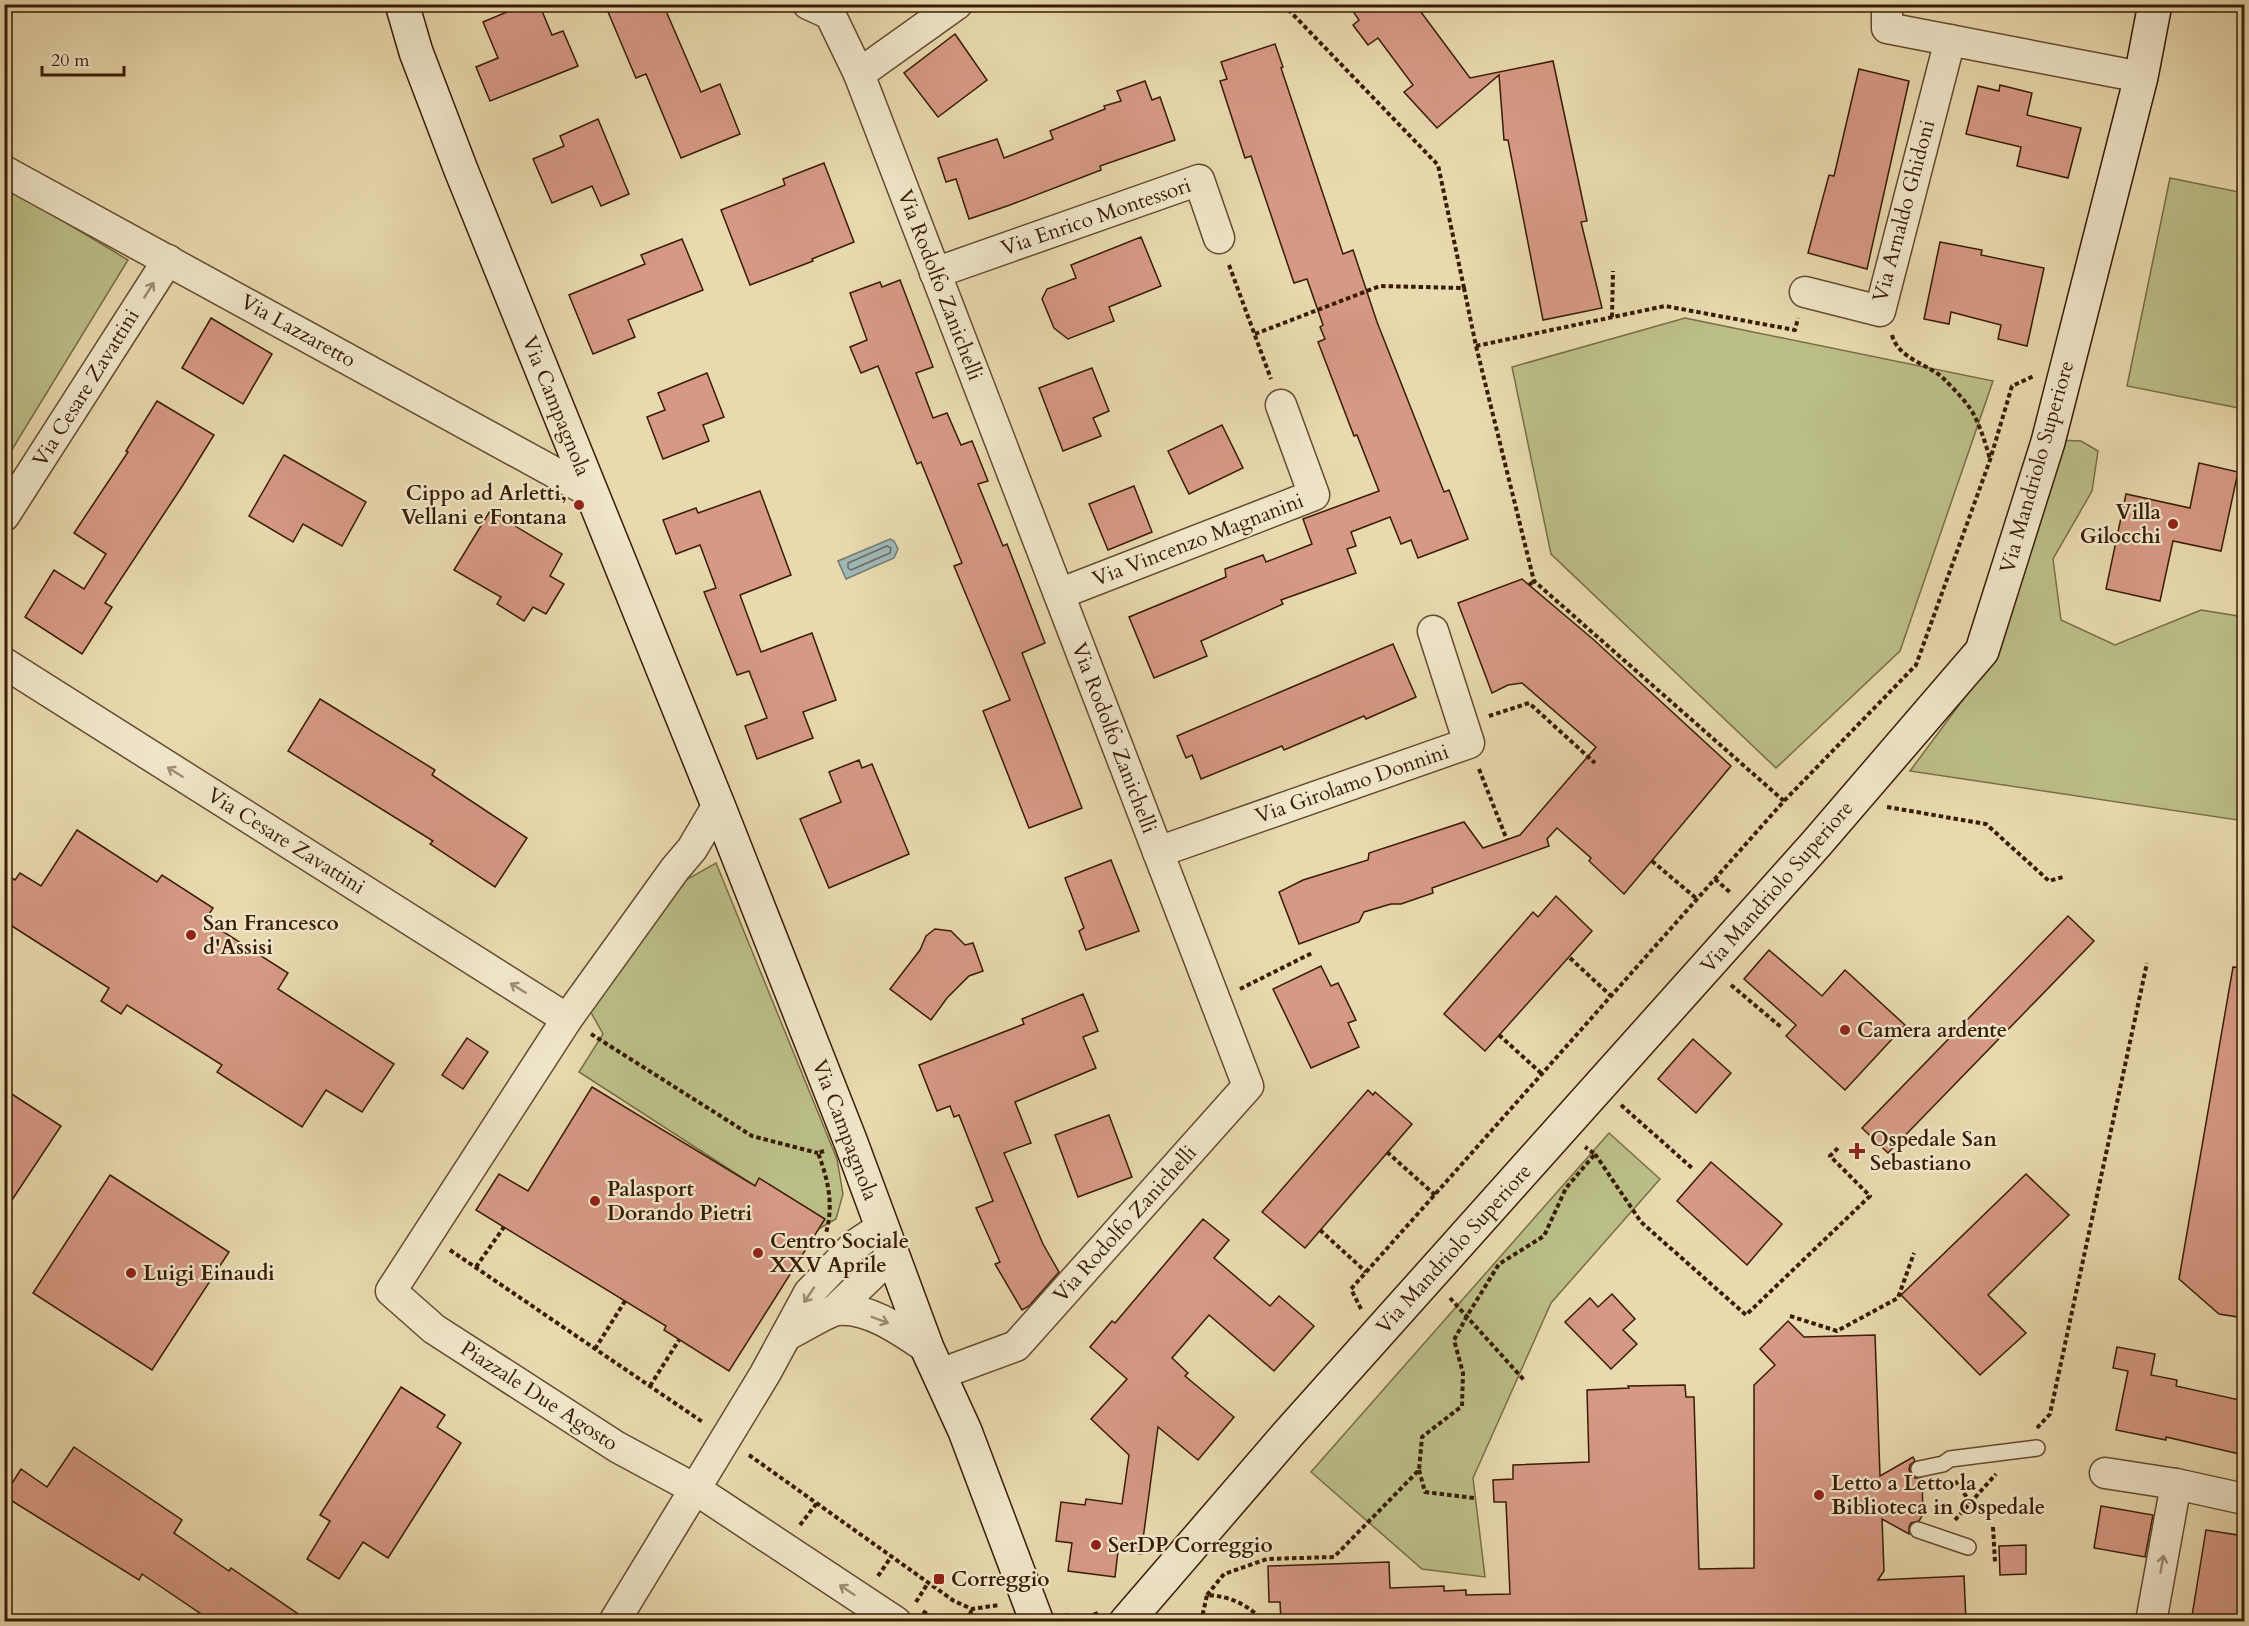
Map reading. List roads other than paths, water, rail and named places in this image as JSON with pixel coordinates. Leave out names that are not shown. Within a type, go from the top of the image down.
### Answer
[{"type":"street","name":"Via Campagnola","points":[[402,4],[416,52],[461,170],[718,806],[933,1361],[965,1431],[1033,1611]]},
{"type":"street","name":"Via Rodolfo Zanichelli","points":[[808,4],[830,14],[859,74],[1248,1086],[1016,1346],[933,1361]]},
{"type":"street","points":[[859,74],[957,4]]},
{"type":"street","points":[[1887,4],[1887,28],[2141,77]]},
{"type":"street","name":"Via Mandriolo Superiore","points":[[1117,1616],[1288,1434],[1796,866],[1982,651],[2048,442],[2141,77],[2155,4]]},
{"type":"street","name":"Via Arnaldo Ghidoni","points":[[1805,292],[1880,311],[1950,40]]},
{"type":"street","name":"Via Lazzaretto","points":[[4,171],[592,493]]},
{"type":"street","name":"Via Enrico Montessori","points":[[935,273],[1199,180],[1219,238]]},
{"type":"street","name":"Via Cesare Zavattini","points":[[4,516],[168,260]]},
{"type":"street","name":"Via Vincenzo Magnanini","points":[[1059,594],[1314,495],[1281,405]]},
{"type":"street","name":"Via Girolamo Donnini","points":[[1158,852],[1466,734],[1433,631]]},
{"type":"street","name":"Via Cesare Zavattini","points":[[4,663],[567,1019]]},
{"type":"street","points":[[567,1019],[675,869],[692,849],[718,806]]},
{"type":"street","points":[[692,849],[714,840],[731,839]]},
{"type":"street","name":"Piazzale Due Agosto","points":[[567,1019],[391,1291],[434,1329],[617,1447],[695,1489],[905,1613]]},
{"type":"street","points":[[787,1335],[836,1310],[888,1241]]},
{"type":"street","points":[[614,1622],[726,1439],[809,1293],[855,1245],[888,1241]]},
{"type":"street","points":[[836,1310],[862,1313],[889,1323],[933,1361]]},
{"type":"street","points":[[2105,1473],[2244,1498]]},
{"type":"street","points":[[2151,1622],[2176,1484]]},
{"type":"lane","points":[[1919,1469],[1943,1464],[1950,1459],[2037,1448]]},
{"type":"lane","points":[[1918,1530],[1968,1547]]},
{"type":"water","points":[[890,539],[894,541],[898,549],[894,558],[846,579],[838,561]]},
{"type":"place","name":"Cippo ad Arletti, Vellani e Fontana","points":[[579,505]]},
{"type":"place","name":"Villa Gilocchi","points":[[2173,524]]},
{"type":"place","name":"San Francesco d'Assisi","points":[[191,935]]},
{"type":"place","name":"Camera ardente","points":[[1845,1030]]},
{"type":"place","name":"Ospedale San Sebastiano","points":[[1857,1151]]},
{"type":"place","name":"Palasport Dorando Pietri","points":[[595,1201]]},
{"type":"place","name":"Centro Sociale XXV Aprile","points":[[758,1253]]},
{"type":"place","name":"Luigi Einaudi","points":[[131,1273]]},
{"type":"place","name":"Letto a Letto la Biblioteca in Ospedale","points":[[1819,1495]]},
{"type":"place","name":"SerDP Correggio","points":[[1096,1545]]},
{"type":"place","name":"Correggio","points":[[939,1579]]}]
